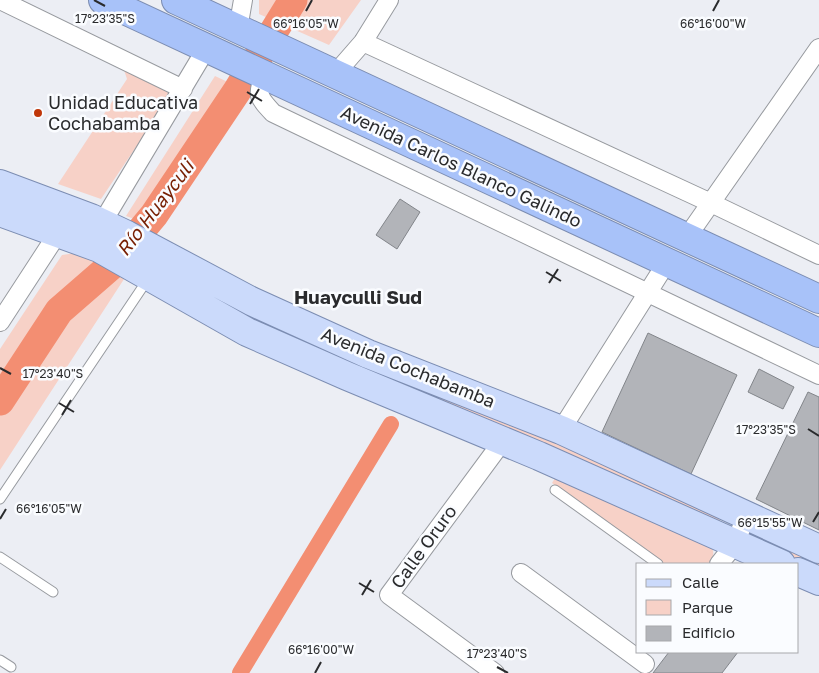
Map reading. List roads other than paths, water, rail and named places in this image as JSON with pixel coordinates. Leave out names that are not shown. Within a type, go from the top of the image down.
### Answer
[{"type":"highway","name":"Avenida Carlos Blanco Galindo","points":[[103,0],[819,333]]},
{"type":"highway","name":"Avenida Carlos Blanco Galindo","points":[[176,0],[819,299]]},
{"type":"main road","name":"Avenida Cochabamba","points":[[0,184],[131,255],[247,332],[502,442],[539,456],[727,554],[776,563]]},
{"type":"main road","name":"Avenida Cochabamba","points":[[0,212],[83,229]]},
{"type":"main road","name":"Avenida Cochabamba","points":[[131,255],[251,301],[368,354],[561,430],[819,549]]},
{"type":"main road","points":[[799,572],[819,581]]},
{"type":"street","points":[[0,0],[183,88]]},
{"type":"street","points":[[243,0],[255,37]]},
{"type":"street","points":[[336,73],[362,42],[389,0]]},
{"type":"street","points":[[362,42],[711,203],[819,255]]},
{"type":"street","points":[[687,237],[819,48]]},
{"type":"street","points":[[0,322],[83,229],[183,88],[206,49]]},
{"type":"street","points":[[255,71],[262,101],[273,113],[819,375]]},
{"type":"street","points":[[561,430],[666,262]]},
{"type":"street","name":"Calle Oruro","points":[[495,673],[389,595],[502,442]]},
{"type":"street","points":[[727,554],[746,516]]},
{"type":"street","points":[[521,573],[646,663]]},
{"type":"lane","points":[[0,499],[131,255]]},
{"type":"lane","points":[[556,490],[657,563]]},
{"type":"lane","points":[[0,558],[53,592]]},
{"type":"lane","points":[[0,660],[11,667]]},
{"type":"waterway","name":"Río Huayculi","points":[[0,401],[59,311],[113,264],[154,215],[237,91],[293,0]]},
{"type":"waterway","points":[[240,673],[391,424]]},
{"type":"place","name":"Unidad Educativa Cochabamba","points":[[38,113]]},
{"type":"district","name":"Huayculli Sud","points":[[358,297]]}]
